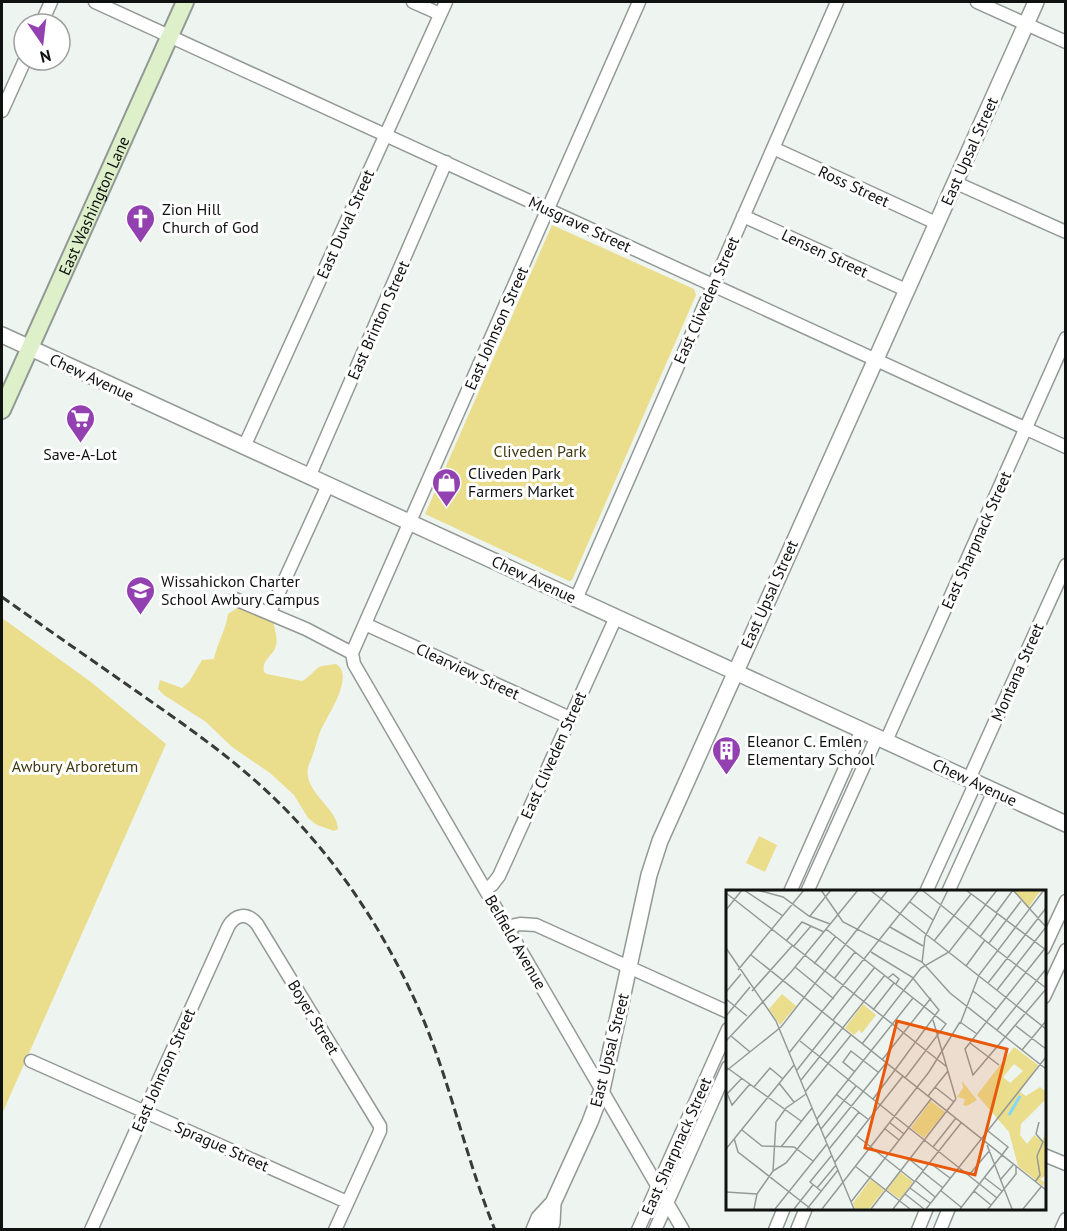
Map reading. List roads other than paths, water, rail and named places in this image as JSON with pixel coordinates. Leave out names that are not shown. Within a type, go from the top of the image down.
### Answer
[{"type":"main road","name":"East Washington Lane","points":[[2,410],[185,2]]},
{"type":"street","name":"Musgrave Street","points":[[95,2],[1065,447]]},
{"type":"street","points":[[414,2],[440,14]]},
{"type":"street","name":"East Duval Street","points":[[244,447],[446,2]]},
{"type":"street","name":"East Johnson Street","points":[[352,653],[639,2]]},
{"type":"street","name":"East Cliveden Street","points":[[576,599],[837,2]]},
{"type":"street","points":[[977,2],[1065,42]]},
{"type":"street","name":"East Upsal Street","points":[[534,1230],[539,1218],[553,1203],[602,1090],[656,851],[734,672],[1036,2]]},
{"type":"street","points":[[2,111],[20,72]]},
{"type":"street","name":"Ross Street","points":[[773,148],[936,223]]},
{"type":"street","name":"East Brinton Street","points":[[309,477],[446,162]]},
{"type":"street","points":[[954,182],[1065,232]]},
{"type":"street","name":"Lensen Street","points":[[743,216],[906,290]]},
{"type":"street","name":"Chew Avenue","points":[[2,335],[1065,824]]},
{"type":"street","name":"East Sharpnack Street","points":[[808,890],[875,736],[1025,428],[1065,338]]},
{"type":"street","points":[[270,612],[328,485]]},
{"type":"street","name":"Montana Street","points":[[927,890],[1065,565]]},
{"type":"street","points":[[236,598],[323,637],[352,653]]},
{"type":"street","name":"East Cliveden Street","points":[[485,889],[492,885],[499,876],[616,617]]},
{"type":"street","name":"Clearview Street","points":[[365,624],[570,718]]},
{"type":"street","name":"Belfield Avenue","points":[[352,653],[354,664],[682,1230]]},
{"type":"street","name":"East Sharpnack Street","points":[[791,890],[875,736]]},
{"type":"street","points":[[949,890],[994,791]]},
{"type":"street","points":[[1046,944],[1065,901]]},
{"type":"street","name":"East Johnson Street","points":[[91,1230],[228,927],[233,919],[241,915]]},
{"type":"street","name":"Boyer Street","points":[[241,915],[250,917],[257,924],[380,1128],[347,1202]]},
{"type":"street","points":[[507,927],[520,924],[536,926],[726,1011]]},
{"type":"street","points":[[1046,993],[1065,950]]},
{"type":"street","name":"East Sharpnack Street","points":[[638,1230],[726,1033]]},
{"type":"street","name":"Sprague Street","points":[[31,1061],[347,1202]]},
{"type":"street","name":"East Sharpnack Street","points":[[655,1230],[726,1071]]},
{"type":"street","points":[[1046,1156],[1065,1164]]},
{"type":"street","points":[[334,1230],[347,1202]]},
{"type":"street","name":"East Upsal Street","points":[[549,1230],[552,1223],[553,1203]]},
{"type":"street","points":[[775,1230],[784,1210]]},
{"type":"street","points":[[797,1230],[806,1210]]},
{"type":"street","points":[[918,1230],[927,1210]]},
{"type":"street","points":[[940,1230],[950,1210]]},
{"type":"street","points":[[1061,1230],[1065,1219]]},
{"type":"railway","points":[[2,597],[226,757],[275,799],[338,870],[373,922],[418,1007],[439,1062],[495,1230]]},
{"type":"place","name":"Zion Hill Church of God","points":[[141,244]]},
{"type":"place","name":"Save-A-Lot","points":[[80,444]]},
{"type":"place","name":"Cliveden Park Farmers Market","points":[[447,508]]},
{"type":"place","name":"Wissahickon Charter School Awbury Campus","points":[[140,616]]},
{"type":"place","name":"Eleanor C. Emlen Elementary School","points":[[726,776]]},
{"type":"park label","name":"Cliveden Park","points":[[540,451]]},
{"type":"park label","name":"Awbury Arboretum","points":[[75,766]]}]
